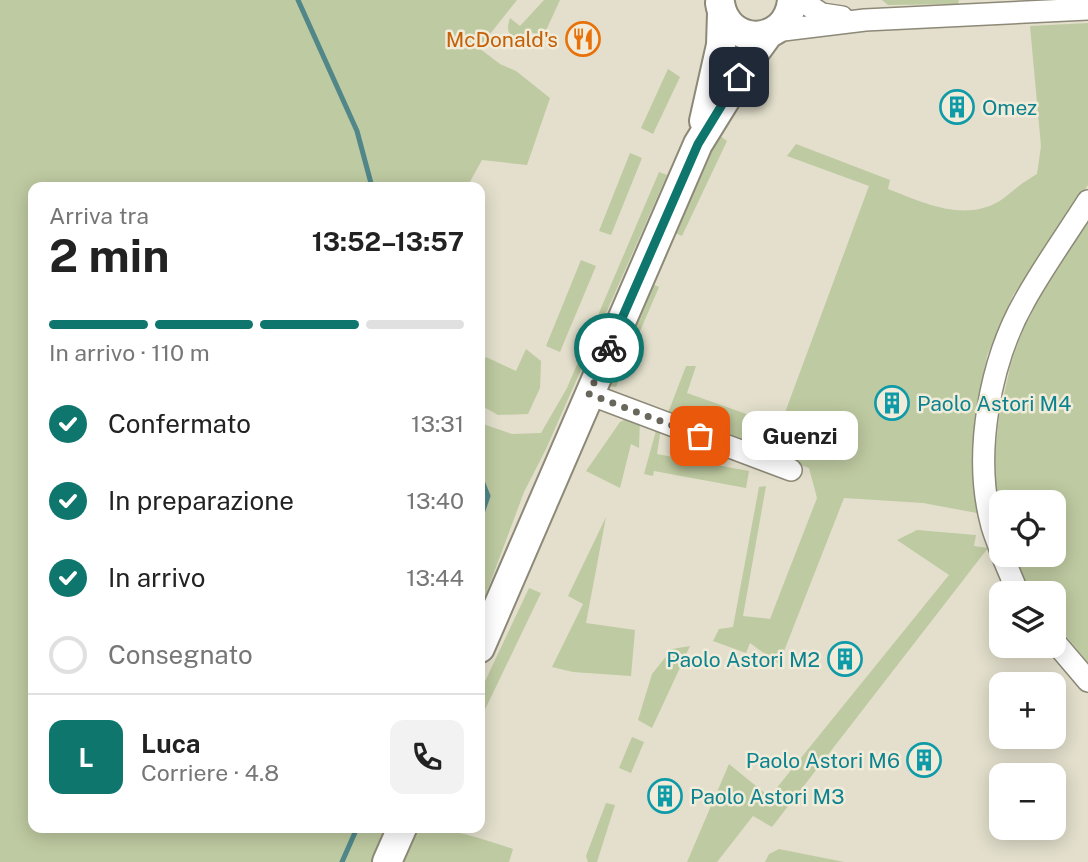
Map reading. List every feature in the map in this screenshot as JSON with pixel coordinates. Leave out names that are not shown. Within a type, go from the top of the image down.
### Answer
[{"type":"main road","points":[[485,636],[698,144],[753,55],[786,19],[792,0]]},
{"type":"main road","points":[[721,7],[728,23],[741,33],[753,36],[772,32]]},
{"type":"main road","points":[[698,144],[721,45],[721,7]]},
{"type":"street","points":[[800,0],[822,14],[865,20]]},
{"type":"street","points":[[772,32],[865,20],[1088,9]]},
{"type":"street","points":[[989,514],[984,446],[987,414],[1001,357],[1011,327],[1025,300],[1088,201]]},
{"type":"street","points":[[589,394],[791,470]]},
{"type":"street","points":[[1066,656],[1088,681]]},
{"type":"green space","points":[[0,0],[517,0],[479,48],[500,64],[516,71],[550,98],[527,165],[482,160],[470,182],[28,182],[28,833],[386,833],[373,862],[0,862]]},
{"type":"green space","points":[[544,0],[560,0],[543,37],[526,30],[519,42],[512,37],[508,26],[510,18],[520,26]]},
{"type":"green space","points":[[882,0],[959,0],[958,4],[888,5]]},
{"type":"green space","points":[[1088,23],[1088,185],[1013,295],[987,356],[975,414],[972,461],[977,513],[923,503],[844,498],[779,664],[750,643],[746,653],[713,641],[719,629],[733,627],[759,487],[766,486],[743,616],[770,619],[817,498],[809,468],[668,413],[686,366],[696,366],[687,393],[780,426],[869,186],[787,156],[796,144],[890,180],[888,189],[942,208],[970,210],[998,202],[1037,174],[1041,146],[1030,26]]},
{"type":"green space","points":[[668,69],[680,77],[653,134],[641,128]]},
{"type":"green space","points":[[719,135],[727,141],[682,236],[673,232]]},
{"type":"green space","points":[[630,153],[642,158],[611,235],[599,231]]},
{"type":"green space","points":[[659,172],[667,175],[546,449],[524,492],[485,597],[485,425],[512,434],[541,433],[567,388]]},
{"type":"green space","points":[[1088,210],[1088,663],[1066,636],[1066,581],[1024,581],[1016,567],[1066,567],[1066,490],[996,490],[995,454],[999,417],[1011,363],[1025,323]]},
{"type":"green space","points":[[581,260],[596,266],[560,352],[546,346]]},
{"type":"green space","points":[[654,285],[659,287],[616,387],[609,386]]},
{"type":"green space","points":[[526,349],[541,361],[540,388],[528,414],[498,415],[485,408],[486,357],[516,371]]},
{"type":"green space","points":[[640,419],[639,448],[631,444],[620,488],[586,471],[620,422]]},
{"type":"green space","points":[[657,427],[661,428],[657,454],[749,471],[746,488],[654,471],[653,476],[644,474]]},
{"type":"green space","points":[[606,517],[586,623],[635,630],[631,676],[573,672],[552,667],[583,604],[568,596]]},
{"type":"green space","points":[[917,530],[976,535],[974,546],[988,548],[772,827],[753,816],[717,862],[687,862],[729,764],[772,799],[775,790],[949,575],[897,540]]},
{"type":"green space","points":[[529,588],[541,593],[485,710],[485,681]]},
{"type":"green space","points":[[690,646],[652,728],[638,720],[652,674],[672,649]]},
{"type":"green space","points":[[632,737],[644,742],[631,773],[619,768]]},
{"type":"green space","points":[[606,803],[615,805],[597,862],[588,862],[586,856]]},
{"type":"green space","points":[[414,833],[458,833],[513,849],[509,862],[404,862]]},
{"type":"green space","points":[[779,849],[844,862],[765,862],[769,854]]},
{"type":"waterway","points":[[298,0],[357,131],[371,182]]},
{"type":"waterway","points":[[485,488],[488,496],[485,505]]},
{"type":"waterway","points":[[342,862],[355,833]]},
{"type":"way so far","points":[[609,348],[589,394],[700,436]]},
{"type":"place","name":"McDonald's","points":[[583,39]]},
{"type":"place","name":"Omez","points":[[957,107]]},
{"type":"place","name":"Paolo Astori M4","points":[[892,403]]},
{"type":"place","name":"Guenzi","points":[[700,436]]},
{"type":"place","name":"Paolo Astori M2","points":[[845,659]]},
{"type":"place","name":"Paolo Astori M6","points":[[924,760]]},
{"type":"place","name":"Paolo Astori M3","points":[[665,796]]},
{"type":"route","points":[[609,348],[698,144],[739,77]]}]
